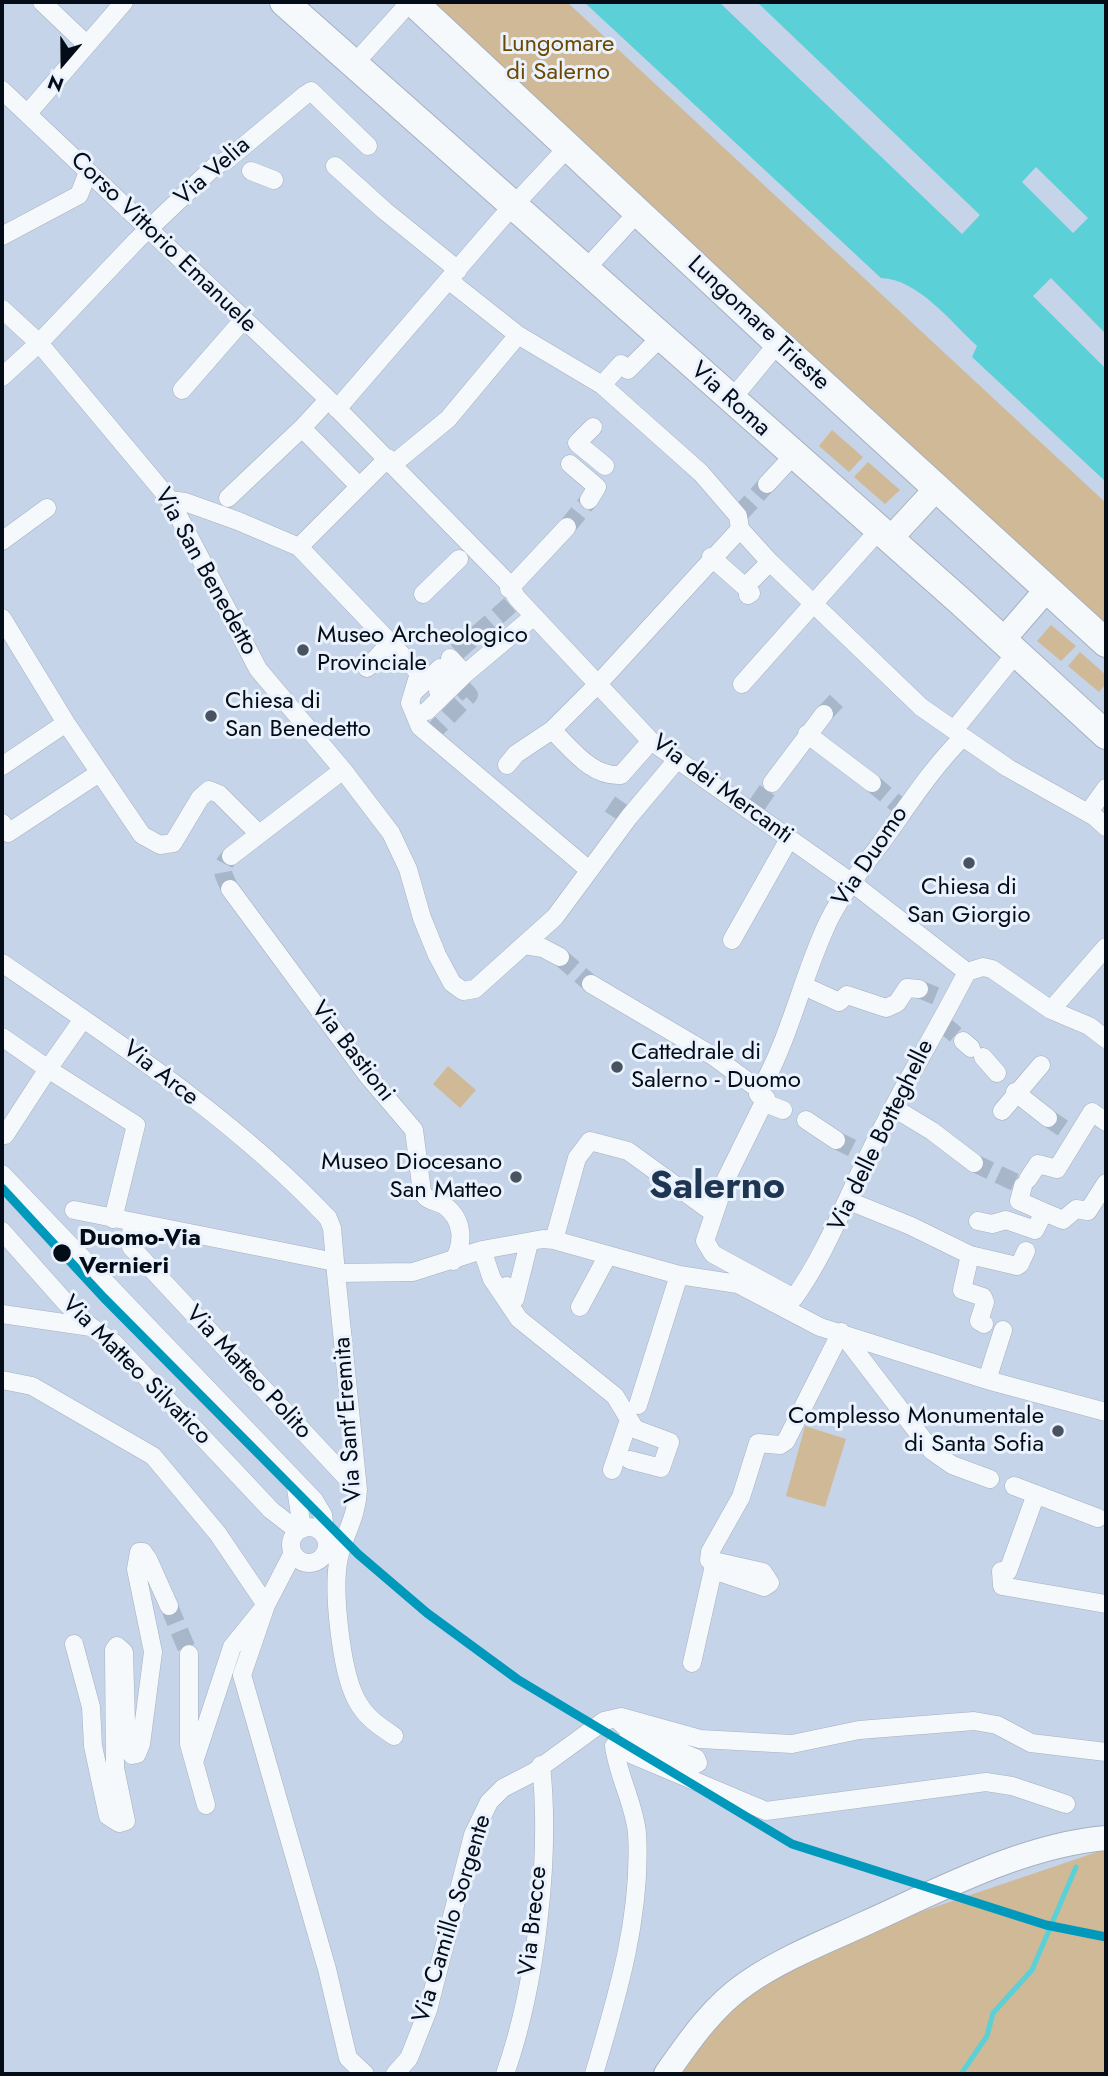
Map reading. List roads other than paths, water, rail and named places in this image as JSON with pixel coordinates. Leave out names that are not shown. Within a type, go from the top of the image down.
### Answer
[{"type":"main road","name":"Via Roma","points":[[284,2],[1010,646],[1106,735]]},
{"type":"main road","name":"Lungomare Trieste","points":[[412,2],[778,343],[1106,643]]},
{"type":"main road","points":[[884,535],[938,487]]},
{"type":"main road","points":[[1010,646],[1048,588]]},
{"type":"main road","points":[[666,2074],[723,2002],[748,1982],[777,1966],[906,1905],[1040,1849],[1106,1838]]},
{"type":"street","points":[[42,2],[85,43]]},
{"type":"street","points":[[28,113],[85,43],[124,2]]},
{"type":"street","points":[[355,63],[412,2]]},
{"type":"street","name":"Corso Vittorio Emanuele","points":[[2,90],[390,462]]},
{"type":"street","name":"Via Velia","points":[[2,377],[215,166],[237,165],[311,92],[368,146]]},
{"type":"street","points":[[228,498],[330,402],[455,274],[569,146]]},
{"type":"street","points":[[237,165],[274,180]]},
{"type":"street","points":[[335,166],[455,274],[456,286],[518,335],[602,385],[701,473],[766,557],[921,707],[1008,768],[1088,813],[1106,827]]},
{"type":"street","points":[[2,236],[79,195],[88,172]]},
{"type":"street","points":[[585,270],[638,212]]},
{"type":"street","name":"Via San Benedetto","points":[[2,309],[38,343],[170,500],[258,669],[343,770],[391,833],[408,869],[422,918],[452,984],[463,991],[475,989],[524,945]]},
{"type":"street","points":[[182,390],[243,320]]},
{"type":"street","points":[[299,547],[356,489],[448,419],[518,335]]},
{"type":"street","points":[[602,385],[621,364],[628,370],[660,338]]},
{"type":"street","points":[[731,400],[778,343]]},
{"type":"street","points":[[593,427],[577,443],[605,466]]},
{"type":"street","points":[[302,428],[356,489]]},
{"type":"street","points":[[767,484],[793,456]]},
{"type":"street","name":"Via dei Mercanti","points":[[390,462],[508,583],[512,598],[534,616],[651,741],[851,881],[967,972]]},
{"type":"street","points":[[570,464],[597,487],[589,499]]},
{"type":"street","points":[[170,500],[185,502],[238,521],[299,547],[416,669],[419,676],[411,695],[420,713],[423,731],[489,783],[589,870]]},
{"type":"street","points":[[2,541],[47,508]]},
{"type":"street","points":[[507,765],[516,754],[552,730],[598,684],[711,557],[739,520]]},
{"type":"street","points":[[512,598],[567,527]]},
{"type":"street","points":[[743,684],[884,535]]},
{"type":"street","points":[[711,557],[747,591],[766,557]]},
{"type":"street","points":[[423,594],[459,559]]},
{"type":"street","points":[[420,713],[534,616]]},
{"type":"street","points":[[2,618],[66,723],[136,829],[148,840],[165,845],[179,835],[200,798],[209,790],[219,794],[258,833]]},
{"type":"street","points":[[367,668],[391,642]]},
{"type":"street","name":"Via Duomo","points":[[754,1279],[706,1248],[705,1236],[712,1212],[762,1094],[823,933],[851,881],[958,734],[1010,646]]},
{"type":"street","points":[[452,656],[465,674]]},
{"type":"street","points":[[411,695],[440,668],[451,680],[420,713]]},
{"type":"street","points":[[772,783],[824,714]]},
{"type":"street","points":[[2,766],[66,723]]},
{"type":"street","points":[[552,730],[601,774],[621,775],[651,741]]},
{"type":"street","points":[[807,734],[872,783]]},
{"type":"street","points":[[524,945],[555,917],[676,761]]},
{"type":"street","points":[[231,856],[343,770]]},
{"type":"street","points":[[5,828],[99,773]]},
{"type":"street","points":[[1088,813],[1106,788]]},
{"type":"street","points":[[732,940],[789,839]]},
{"type":"street","name":"Via Bastioni","points":[[230,888],[370,1079],[414,1130],[424,1195],[446,1207],[453,1215],[462,1236]]},
{"type":"street","points":[[524,945],[543,948],[560,957]]},
{"type":"street","points":[[1051,1010],[1106,947]]},
{"type":"street","name":"Via Arce","points":[[2,963],[110,1035],[228,1126],[309,1197],[328,1218],[332,1228],[337,1275]]},
{"type":"street","points":[[967,972],[983,967],[992,969],[1051,1010],[1089,1026],[1106,1039]]},
{"type":"street","name":"Via delle Botteghelle","points":[[754,1279],[794,1298],[832,1238],[868,1156],[912,1068],[941,1022],[948,1001],[967,972]]},
{"type":"street","points":[[591,984],[713,1056],[762,1094],[770,1105],[783,1110]]},
{"type":"street","points":[[804,986],[839,1002],[848,995],[886,1008],[897,1003],[907,988],[919,989]]},
{"type":"street","points":[[5,1135],[83,1019]]},
{"type":"street","points":[[2,1037],[136,1125],[113,1219]]},
{"type":"street","points":[[972,1049],[997,1073]]},
{"type":"street","points":[[1002,1111],[1041,1065]]},
{"type":"street","points":[[1016,1093],[1048,1118]]},
{"type":"street","points":[[894,1108],[932,1131],[974,1163]]},
{"type":"street","points":[[1099,1117],[1057,1169],[1038,1164],[1026,1182],[1019,1201],[1063,1220],[1068,1219],[1076,1209],[1088,1211],[1106,1183]]},
{"type":"street","points":[[806,1120],[836,1140]]},
{"type":"street","points":[[453,1261],[460,1248],[462,1236],[483,1250],[497,1267],[515,1299],[521,1276],[542,1241],[577,1158],[590,1141],[628,1152],[712,1212]]},
{"type":"street","points":[[2,1174],[314,1500],[323,1515],[355,1698],[372,1721],[394,1736]]},
{"type":"street","points":[[849,1201],[911,1226],[970,1255],[1017,1266],[1026,1251]]},
{"type":"street","points":[[74,1210],[145,1226],[291,1252],[337,1275],[413,1272],[483,1250],[542,1241],[608,1255],[679,1275],[754,1279],[820,1326],[986,1380],[1106,1412]]},
{"type":"street","points":[[978,1221],[992,1224],[1006,1220],[1035,1230],[1044,1212]]},
{"type":"street","name":"Via Matteo Polito","points":[[145,1226],[131,1233],[131,1247],[358,1490]]},
{"type":"street","name":"Via Matteo Silvatico","points":[[2,1231],[57,1293],[91,1327],[114,1343],[271,1510],[297,1544]]},
{"type":"street","points":[[483,1250],[492,1279],[519,1319],[633,1412],[638,1432],[670,1442],[661,1468],[630,1460]]},
{"type":"street","points":[[580,1307],[608,1255]]},
{"type":"street","points":[[970,1255],[962,1290],[984,1297],[979,1321],[984,1324]]},
{"type":"street","name":"Via Sant'Eremita","points":[[330,1550],[345,1539],[355,1518],[358,1490],[337,1275]]},
{"type":"street","points":[[612,1470],[679,1275]]},
{"type":"street","points":[[45,1322],[55,1306],[57,1293]]},
{"type":"street","points":[[2,1314],[91,1327]]},
{"type":"street","points":[[986,1380],[1003,1330]]},
{"type":"street","points":[[692,1663],[713,1570],[764,1587],[770,1583],[766,1574],[709,1560],[710,1552],[741,1497],[758,1443],[780,1446],[785,1443],[841,1332]]},
{"type":"street","points":[[841,1332],[932,1451],[953,1465],[990,1479]]},
{"type":"street","points":[[2,1380],[32,1386],[153,1456],[218,1534],[266,1605]]},
{"type":"street","points":[[295,1480],[297,1544],[314,1562],[330,1550]]},
{"type":"street","points":[[1014,1486],[1098,1518]]},
{"type":"street","points":[[1036,1494],[1000,1579],[1106,1604]]},
{"type":"street","points":[[330,1550],[312,1527],[297,1544],[266,1605],[245,1659],[243,1685],[327,1969],[348,2058],[365,2074]]},
{"type":"street","points":[[74,1644],[91,1707],[93,1746],[108,1816],[119,1823],[125,1821],[115,1768],[114,1650],[117,1646],[122,1647],[124,1652],[126,1722],[132,1755],[137,1754],[141,1744],[153,1652],[136,1569],[139,1552],[144,1552],[148,1559],[169,1606]]},
{"type":"street","points":[[194,1762],[232,1647],[266,1605]]},
{"type":"street","points":[[189,1654],[189,1744],[206,1805]]},
{"type":"street","points":[[616,1718],[638,1721],[672,1734],[713,1740],[808,1743],[859,1730],[974,1721],[997,1725],[1031,1743],[1106,1752]]},
{"type":"street","points":[[594,2074],[613,2010],[635,1911],[637,1832],[630,1802],[621,1783],[614,1746],[623,1743],[692,1766],[698,1763],[696,1758],[630,1732],[616,1718]]},
{"type":"street","name":"Via Camillo Sorgente","points":[[395,2074],[409,2058],[428,2010],[481,1816],[494,1796],[589,1729],[616,1718]]},
{"type":"street","points":[[635,1748],[632,1754],[636,1757],[757,1809],[776,1811],[997,1782],[1066,1804]]},
{"type":"street","name":"Via Brecce","points":[[505,2074],[520,2032],[536,1939],[545,1801],[541,1765]]},
{"type":"street","points":[[778,1818],[828,1810],[829,1802]]},
{"type":"waterway","points":[[961,2074],[987,2036],[993,2013],[1032,1970],[1076,1867]]},
{"type":"tunnel","points":[[739,515],[767,484]]},
{"type":"tunnel","points":[[567,527],[589,500]]},
{"type":"tunnel","points":[[457,652],[510,605]]},
{"type":"tunnel","points":[[429,736],[469,695],[457,682]]},
{"type":"tunnel","points":[[824,714],[842,695]]},
{"type":"tunnel","points":[[757,805],[772,783]]},
{"type":"tunnel","points":[[872,783],[903,809]]},
{"type":"tunnel","points":[[610,804],[629,817]]},
{"type":"tunnel","points":[[230,889],[223,867],[231,856]]},
{"type":"tunnel","points":[[560,957],[591,984]]},
{"type":"tunnel","points":[[919,989],[946,1000]]},
{"type":"tunnel","points":[[942,1023],[963,1041]]},
{"type":"tunnel","points":[[1048,1118],[1076,1137]]},
{"type":"tunnel","points":[[836,1140],[868,1156]]},
{"type":"tunnel","points":[[974,1163],[1023,1186],[1028,1179]]},
{"type":"tunnel","points":[[169,1606],[189,1654]]},
{"type":"place","name":"Museo Archeologico Provinciale","points":[[303,650]]},
{"type":"place","name":"Chiesa di San Benedetto","points":[[211,716]]},
{"type":"place","name":"Chiesa di San Giorgio","points":[[969,863]]},
{"type":"place","name":"Cattedrale di Salerno - Duomo","points":[[617,1067]]},
{"type":"place","name":"Museo Diocesano San Matteo","points":[[516,1177]]},
{"type":"place","name":"Duomo-Via Vernieri","points":[[62,1253]]},
{"type":"place","name":"Complesso Monumentale di Santa Sofia","points":[[1058,1431]]},
{"type":"district","name":"Salerno","points":[[717,1189]]},
{"type":"park label","name":"Lungomare di Salerno","points":[[558,59]]}]
